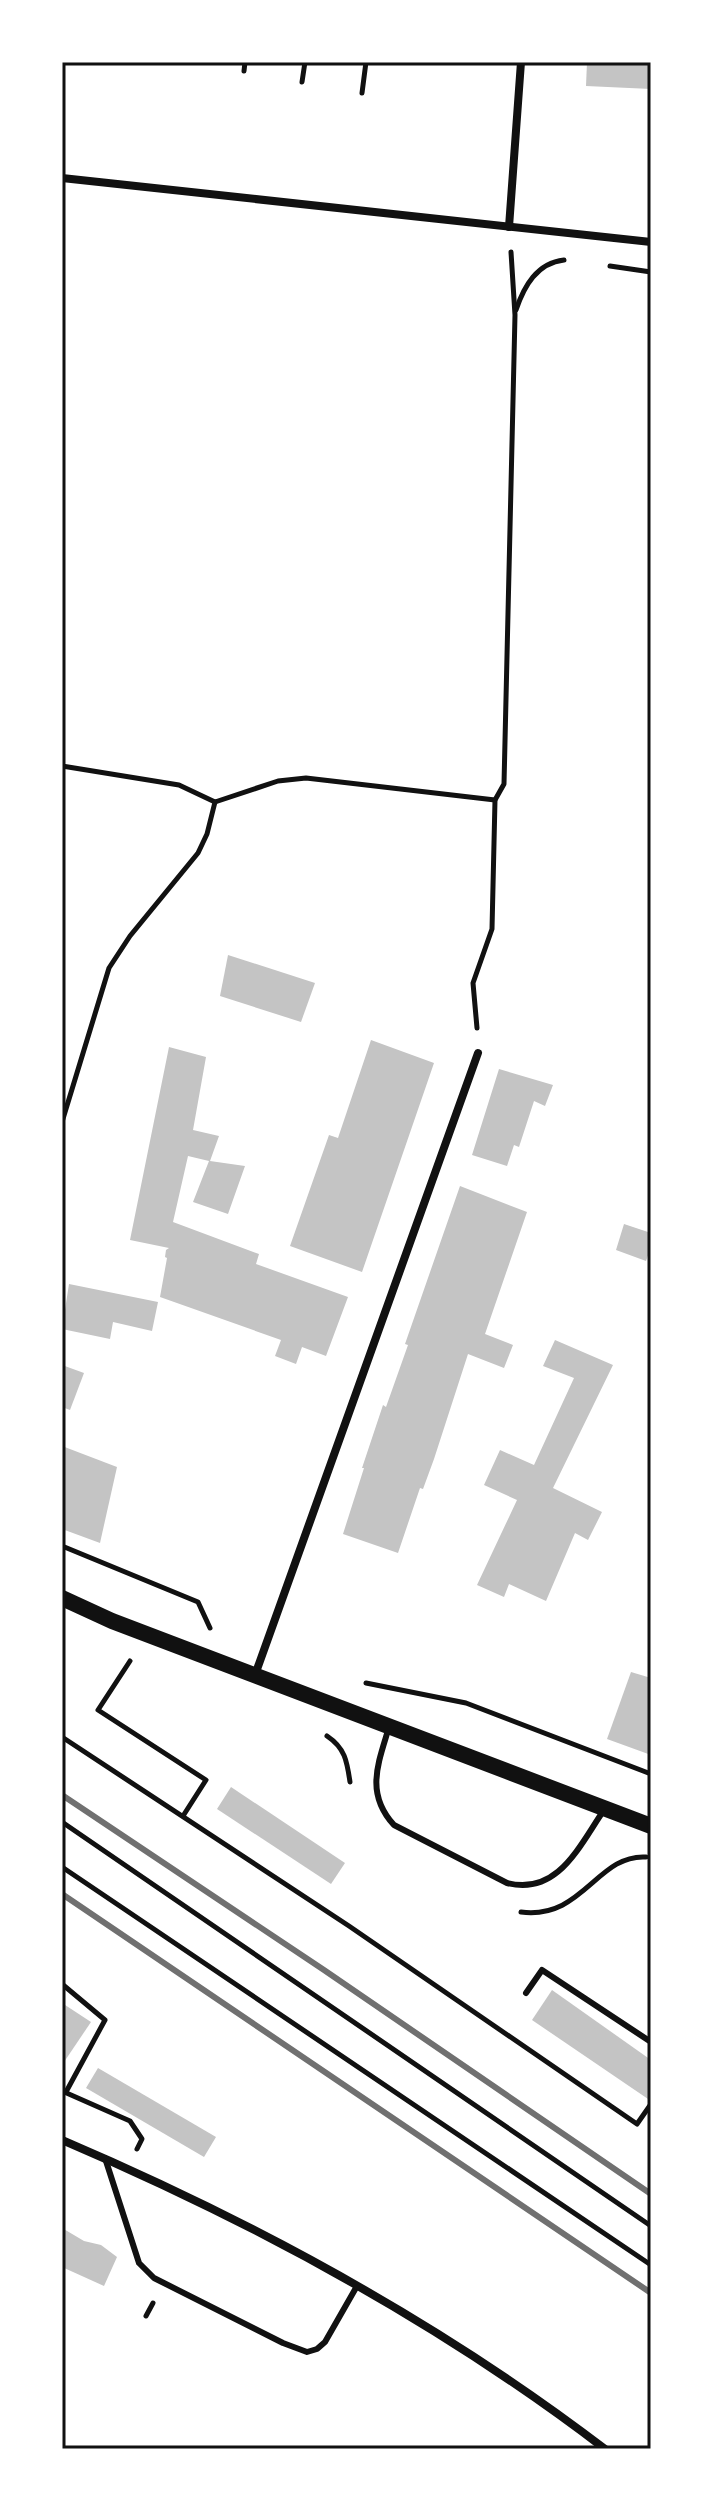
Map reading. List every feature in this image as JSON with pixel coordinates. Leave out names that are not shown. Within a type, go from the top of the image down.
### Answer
[{"type":"main road","points":[[62,1598],[112,1621],[651,1826]]},
{"type":"street","points":[[509,227],[521,62]]},
{"type":"street","points":[[62,178],[651,242]]},
{"type":"street","points":[[255,1675],[478,1053]]},
{"type":"street","points":[[62,2140],[241,2222],[357,2286],[493,2369],[605,2449]]},
{"type":"lane","points":[[389,1727],[376,1770],[378,1801],[385,1815],[394,1825],[507,1883],[521,1887],[536,1885],[552,1877],[567,1864],[604,1809]]},
{"type":"lane","points":[[526,1993],[542,1970],[651,2042]]},
{"type":"lane","points":[[105,2158],[139,2263],[154,2278],[307,2352],[325,2342],[357,2286]]},
{"type":"path","points":[[244,71],[245,62]]},
{"type":"path","points":[[302,82],[305,62]]},
{"type":"path","points":[[362,93],[366,62]]},
{"type":"path","points":[[478,1053],[473,983],[492,929],[495,800],[504,784],[515,315],[509,227]]},
{"type":"path","points":[[515,315],[522,292],[534,275],[546,265],[563,260],[578,262]]},
{"type":"path","points":[[607,266],[651,272]]},
{"type":"path","points":[[62,766],[179,785],[215,802],[278,781],[306,778],[495,800]]},
{"type":"path","points":[[62,1122],[109,968],[130,936],[198,853],[207,834],[215,802]]},
{"type":"path","points":[[62,1546],[198,1602],[210,1627],[264,1648]]},
{"type":"path","points":[[130,1661],[98,1710],[206,1780],[183,1816]]},
{"type":"path","points":[[360,1682],[466,1703],[651,1774]]},
{"type":"path","points":[[62,1737],[637,2124],[651,2104]]},
{"type":"path","points":[[62,1822],[651,2226]]},
{"type":"path","points":[[62,1867],[651,2265]]},
{"type":"path","points":[[62,1984],[105,2020],[64,2092],[130,2121],[142,2139],[128,2169]]},
{"type":"path","points":[[146,2316],[152,2305]]},
{"type":"building","points":[[587,62],[651,62],[651,89],[586,86]]},
{"type":"building","points":[[228,955],[315,983],[301,1022],[220,996]]},
{"type":"building","points":[[371,1040],[434,1063],[362,1272],[290,1246],[329,1135],[338,1138]]},
{"type":"building","points":[[169,1047],[206,1057],[193,1130],[219,1136],[210,1161],[245,1166],[228,1214],[193,1202],[209,1161],[188,1156],[173,1222],[259,1254],[256,1264],[348,1297],[326,1356],[302,1347],[296,1364],[275,1356],[281,1340],[160,1297],[166,1250],[169,1248],[130,1240]]},
{"type":"building","points":[[499,1069],[553,1085],[545,1106],[534,1101],[519,1147],[514,1145],[507,1166],[472,1155]]},
{"type":"building","points":[[460,1186],[527,1212],[485,1334],[513,1345],[504,1368],[468,1354],[434,1459],[423,1489],[420,1488],[398,1553],[343,1534],[383,1405],[386,1407],[408,1345],[405,1344]]},
{"type":"building","points":[[624,1224],[651,1233],[651,1247],[646,1261],[616,1250]]},
{"type":"building","points":[[69,1284],[158,1302],[152,1331],[113,1322],[110,1339],[62,1329]]},
{"type":"building","points":[[555,1340],[613,1365],[553,1488],[602,1512],[588,1540],[575,1533],[546,1601],[509,1584],[504,1597],[477,1585],[517,1500],[484,1485],[500,1450],[534,1465],[574,1378],[543,1366]]},
{"type":"building","points":[[62,1365],[84,1373],[70,1410],[62,1407]]},
{"type":"building","points":[[62,1446],[117,1467],[100,1543],[62,1529]]},
{"type":"building","points":[[631,1672],[651,1678],[651,1755],[607,1739]]},
{"type":"building","points":[[231,1787],[345,1863],[331,1884],[217,1809]]},
{"type":"building","points":[[552,1990],[651,2060],[651,2101],[532,2020]]},
{"type":"building","points":[[62,2003],[91,2022],[62,2065]]},
{"type":"building","points":[[98,2068],[216,2137],[204,2157],[86,2088]]},
{"type":"building","points":[[62,2228],[84,2241],[101,2245],[117,2257],[104,2286],[62,2267]]},
{"type":"railway","points":[[62,1795],[651,2194]]},
{"type":"railway","points":[[62,1894],[651,2293]]}]
